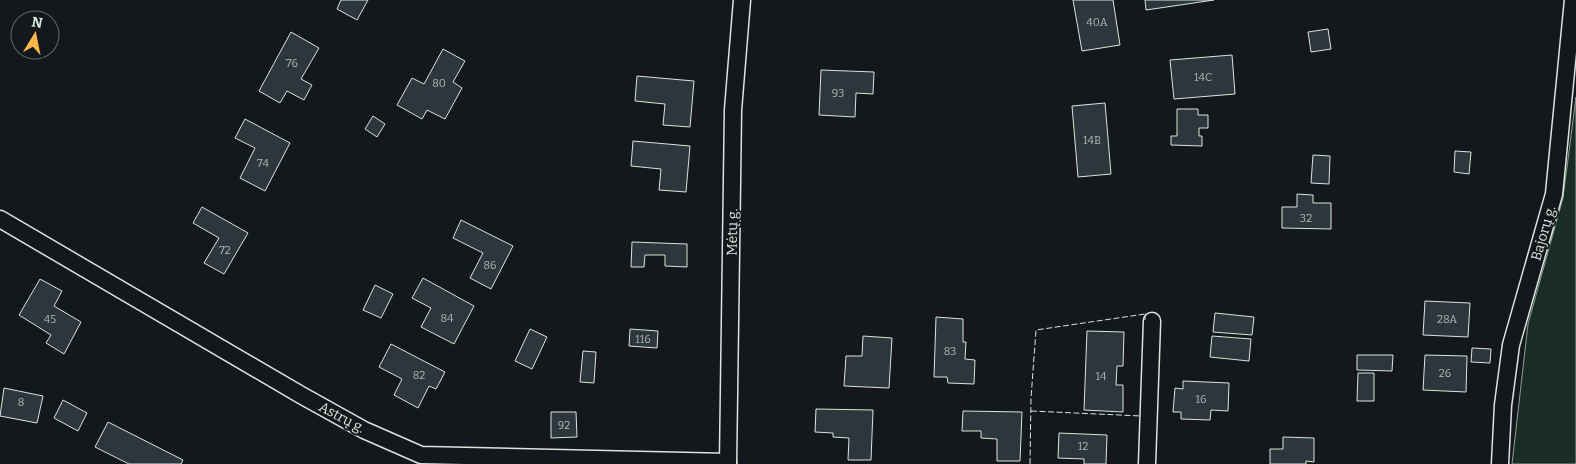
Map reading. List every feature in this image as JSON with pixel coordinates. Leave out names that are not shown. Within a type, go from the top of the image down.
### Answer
[{"type":"street","name":"Mėtų g.","points":[[728,463],[733,110],[742,0]]},
{"type":"street","name":"Bajorų g.","points":[[1500,464],[1511,345],[1554,194],[1573,0]]},
{"type":"street","name":"Astrų g.","points":[[0,220],[301,395],[364,430],[421,455],[728,463]]},
{"type":"street","points":[[1146,464],[1152,321]]},
{"type":"green space","points":[[1576,97],[1576,464],[1512,464],[1528,324],[1563,198]]},
{"type":"building","points":[[341,0],[368,0],[357,20],[337,9]]},
{"type":"building","points":[[1073,0],[1113,0],[1120,45],[1082,51]]},
{"type":"building","points":[[1145,0],[1214,0],[1146,10]]},
{"type":"building","points":[[1328,29],[1331,49],[1311,52],[1308,32]]},
{"type":"building","points":[[291,32],[319,48],[301,79],[312,85],[304,100],[287,91],[280,103],[259,91]]},
{"type":"building","points":[[443,49],[465,61],[453,82],[462,88],[445,119],[427,110],[422,119],[397,105],[412,78],[424,84]]},
{"type":"building","points":[[1232,55],[1235,94],[1174,99],[1170,60]]},
{"type":"building","points":[[821,70],[874,72],[873,94],[856,93],[855,117],[819,115]]},
{"type":"building","points":[[637,76],[694,81],[690,127],[663,125],[665,104],[635,101]]},
{"type":"building","points":[[1105,103],[1111,174],[1078,177],[1072,106]]},
{"type":"building","points":[[1177,109],[1198,109],[1198,115],[1208,115],[1208,128],[1199,128],[1199,136],[1202,136],[1202,146],[1171,145],[1171,136],[1177,136]]},
{"type":"building","points":[[373,116],[385,124],[377,137],[365,129]]},
{"type":"building","points":[[245,119],[290,143],[265,191],[240,178],[255,148],[235,138]]},
{"type":"building","points":[[633,141],[690,146],[686,192],[659,190],[661,169],[631,166]]},
{"type":"building","points":[[1455,151],[1471,152],[1469,174],[1454,172]]},
{"type":"building","points":[[1313,155],[1330,156],[1329,184],[1311,183]]},
{"type":"building","points":[[1297,194],[1313,195],[1313,203],[1331,203],[1331,229],[1282,228],[1282,207],[1297,207]]},
{"type":"building","points":[[202,207],[248,233],[224,274],[204,263],[219,238],[193,223]]},
{"type":"building","points":[[461,220],[513,246],[491,289],[470,278],[483,253],[453,238]]},
{"type":"building","points":[[632,242],[687,244],[687,267],[665,266],[665,255],[645,255],[644,267],[631,267]]},
{"type":"building","points":[[423,278],[474,306],[454,344],[421,327],[431,308],[412,298]]},
{"type":"building","points":[[40,279],[62,291],[54,306],[81,322],[64,354],[46,343],[51,335],[19,315]]},
{"type":"building","points":[[375,285],[393,294],[381,318],[363,310]]},
{"type":"building","points":[[1425,301],[1470,303],[1468,337],[1423,335]]},
{"type":"building","points":[[1215,313],[1254,317],[1252,335],[1213,332]]},
{"type":"building","points":[[936,317],[963,319],[963,342],[966,342],[965,359],[975,360],[974,384],[948,383],[947,377],[934,377]]},
{"type":"building","points":[[530,329],[547,337],[532,369],[515,361]]},
{"type":"building","points":[[630,329],[658,331],[657,348],[629,346]]},
{"type":"building","points":[[1087,331],[1124,332],[1123,366],[1117,366],[1116,385],[1123,385],[1123,412],[1084,410]]},
{"type":"building","points":[[863,336],[892,338],[889,388],[844,386],[846,356],[862,356]]},
{"type":"building","points":[[1212,336],[1251,339],[1249,361],[1210,357]]},
{"type":"building","points":[[391,344],[445,372],[436,389],[429,386],[418,408],[394,395],[402,379],[379,367]]},
{"type":"building","points":[[1472,348],[1491,349],[1490,363],[1471,362]]},
{"type":"building","points":[[583,351],[596,352],[594,383],[580,382]]},
{"type":"building","points":[[1357,355],[1393,355],[1392,371],[1357,370]]},
{"type":"building","points":[[1425,355],[1467,356],[1466,392],[1423,390]]},
{"type":"building","points":[[1358,373],[1374,373],[1374,401],[1357,401]]},
{"type":"building","points":[[1183,381],[1229,383],[1228,411],[1211,410],[1210,420],[1181,419],[1181,412],[1173,412],[1175,388],[1183,389]]},
{"type":"building","points":[[4,388],[43,396],[37,423],[0,416]]},
{"type":"building","points":[[63,400],[87,413],[78,431],[54,418]]},
{"type":"building","points":[[816,409],[873,410],[871,460],[848,460],[849,438],[833,437],[833,433],[815,432]]},
{"type":"building","points":[[963,411],[1022,412],[1020,461],[997,461],[997,439],[981,438],[981,431],[962,431]]},
{"type":"building","points":[[551,412],[576,412],[577,437],[551,438]]},
{"type":"building","points":[[108,422],[183,460],[181,464],[129,464],[95,447]]},
{"type":"building","points":[[1059,433],[1107,435],[1106,464],[1084,464],[1084,459],[1058,458]]},
{"type":"building","points":[[1283,437],[1314,438],[1314,462],[1306,461],[1306,464],[1270,464],[1270,449],[1283,449]]},
{"type":"fence","points":[[1030,464],[1031,398],[1036,330],[1145,314],[1145,320]]},
{"type":"fence","points":[[1031,411],[1141,416]]}]
